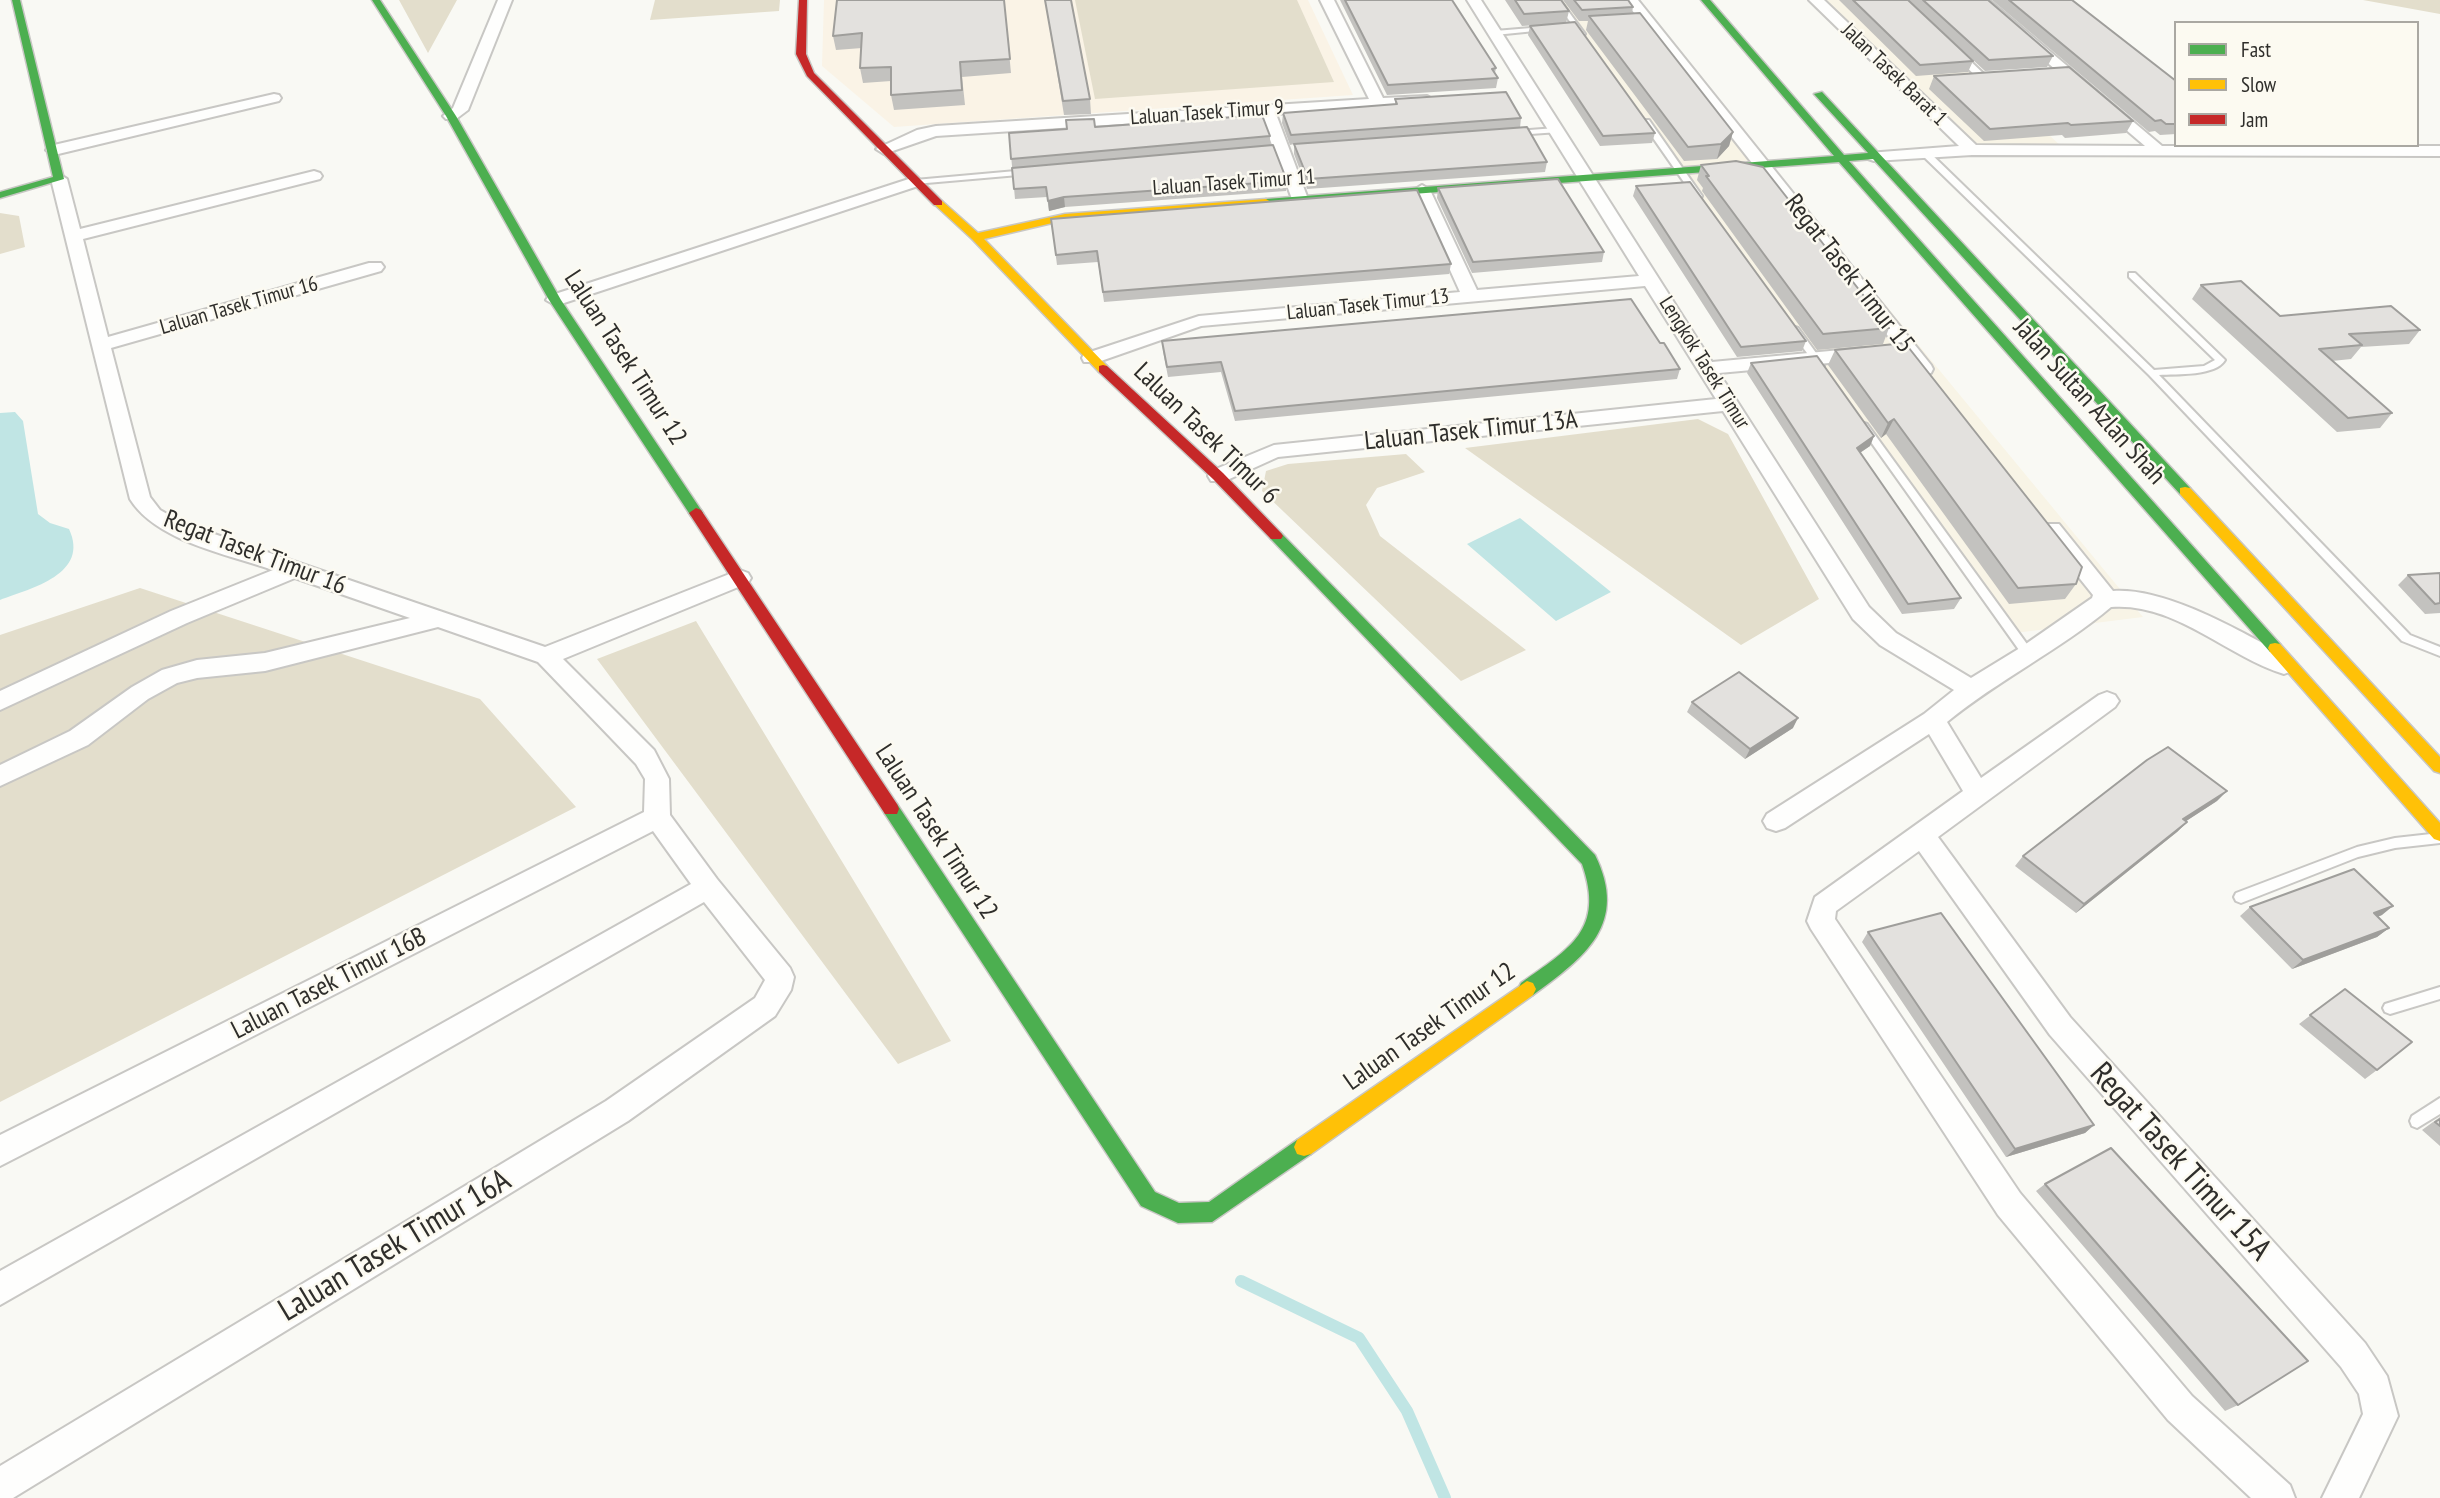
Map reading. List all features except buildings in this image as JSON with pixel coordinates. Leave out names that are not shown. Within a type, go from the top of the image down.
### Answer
[{"type":"street","name":"Regat Tasek Timur 16","points":[[16,0],[140,499],[153,515],[177,529],[546,656]]},
{"type":"street","name":"Laluan Tasek Timur 12","points":[[376,0],[451,116],[555,300],[1148,1199],[1167,1212],[1187,1215],[1212,1212],[1559,966],[1586,942],[1600,914],[1604,897]]},
{"type":"street","points":[[451,116],[460,110],[505,0]]},
{"type":"street","name":"Laluan Tasek Timur 6","points":[[803,0],[800,54],[810,74],[915,182],[976,237],[1091,358],[1218,476],[1589,860],[1600,880],[1604,897]]},
{"type":"street","points":[[1327,0],[1378,103]]},
{"type":"street","name":"Lengkok Tasek Timur","points":[[1474,0],[1495,33],[1526,93],[1556,130],[1861,613],[1888,639],[1971,689]]},
{"type":"street","name":"Regat Tasek Timur 15","points":[[1631,0],[1642,21],[1763,164],[1934,381]]},
{"type":"street","name":"Jalan Sultan Azlan Shah","points":[[1705,0],[1840,159],[2300,673],[2440,836]]},
{"type":"street","name":"Jalan Tasek Barat 1","points":[[1816,0],[1972,150]]},
{"type":"street","points":[[1981,0],[2154,145],[2156,150]]},
{"type":"street","points":[[2039,74],[2066,72]]},
{"type":"street","points":[[1956,80],[1990,77]]},
{"type":"street","points":[[1902,83],[1929,82]]},
{"type":"street","name":"Jalan Sultan Azlan Shah","points":[[1810,83],[1874,156],[2440,767]]},
{"type":"street","points":[[54,150],[274,98]]},
{"type":"street","name":"Laluan Tasek Timur 9","points":[[884,149],[922,133],[936,131],[1443,99]]},
{"type":"street","points":[[1267,109],[1300,199]]},
{"type":"street","points":[[1874,156],[1972,150],[2440,151]]},
{"type":"street","name":"Laluan Tasek Timur 11","points":[[976,237],[1065,217],[1874,156]]},
{"type":"street","points":[[73,236],[314,176]]},
{"type":"street","points":[[0,195],[59,179]]},
{"type":"street","points":[[555,300],[915,182]]},
{"type":"street","points":[[1422,190],[1470,295]]},
{"type":"street","name":"Laluan Tasek Timur 16","points":[[102,345],[375,267]]},
{"type":"street","name":"Laluan Tasek Timur 13","points":[[1091,358],[1199,321],[1651,280]]},
{"type":"street","points":[[1707,368],[1908,349]]},
{"type":"street","name":"Laluan Tasek Timur 13A","points":[[1218,476],[1275,451],[1729,404]]},
{"type":"street","points":[[2036,509],[2105,599]]},
{"type":"street","points":[[0,701],[179,617],[293,570]]},
{"type":"street","points":[[0,1289],[708,887],[657,817],[657,779],[645,757],[546,656],[740,578]]},
{"type":"street","points":[[1776,821],[1933,720],[1971,689],[2028,654],[2105,599],[2131,599],[2170,611],[2300,673]]},
{"type":"street","points":[[0,776],[79,738],[141,693],[170,676],[197,669],[265,662],[438,619]]},
{"type":"street","points":[[2107,701],[1824,905],[1821,921],[2009,1204],[2180,1408],[2277,1498]]},
{"type":"street","points":[[1933,720],[1977,793]]},
{"type":"street","name":"Laluan Tasek Timur 16B","points":[[0,1151],[657,817]]},
{"type":"street","name":"Regat Tasek Timur 15A","points":[[1921,833],[2060,1026],[2353,1355],[2375,1388],[2381,1416],[2340,1498]]},
{"type":"street","name":"Laluan Tasek Timur 16A","points":[[0,1486],[617,1111],[765,1007],[777,990],[780,977],[708,887]]},
{"type":"lane","points":[[1558,0],[1590,45]]},
{"type":"lane","points":[[1563,27],[1588,25]]},
{"type":"lane","points":[[1495,33],[1549,28]]},
{"type":"lane","points":[[1955,52],[1990,77]]},
{"type":"lane","points":[[1642,117],[1704,204]]},
{"type":"lane","points":[[1501,134],[1556,130]]},
{"type":"lane","points":[[1924,153],[2152,373],[2406,638],[2440,652]]},
{"type":"lane","points":[[915,182],[1037,171]]},
{"type":"lane","points":[[2132,275],[2220,360],[2218,364],[2205,369],[2152,373]]},
{"type":"lane","points":[[1792,325],[1831,380]]},
{"type":"lane","points":[[1855,413],[2028,654]]},
{"type":"lane","points":[[2241,897],[2357,852],[2440,836]]},
{"type":"lane","points":[[2390,1008],[2440,993]]},
{"type":"lane","points":[[2417,1121],[2440,1105]]},
{"type":"shaded area","points":[[399,0],[457,0],[428,53]]},
{"type":"shaded area","points":[[655,0],[780,0],[779,11],[650,20]]},
{"type":"shaded area","points":[[824,0],[1308,0],[1353,95],[894,127],[822,66]]},
{"type":"shaded area","points":[[1075,0],[1297,0],[1334,82],[1095,99]]},
{"type":"shaded area","points":[[1556,0],[1634,0],[2143,617],[2015,633]]},
{"type":"shaded area","points":[[1809,0],[1903,0],[2062,147],[1959,148]]},
{"type":"shaded area","points":[[2363,0],[2440,0],[2440,14]]},
{"type":"shaded area","points":[[0,213],[19,216],[25,247],[0,254]]},
{"type":"shaded area","points":[[1698,419],[1728,434],[1819,599],[1741,645],[1465,448]]},
{"type":"shaded area","points":[[1406,454],[1425,472],[1377,488],[1366,505],[1380,536],[1526,650],[1461,681],[1262,491],[1266,471],[1288,464]]},
{"type":"shaded area","points":[[140,588],[480,699],[576,807],[0,1102],[0,635]]},
{"type":"shaded area","points":[[696,621],[951,1041],[898,1064],[597,659]]},
{"type":"water","points":[[15,412],[23,421],[38,514],[50,523],[69,529],[73,544],[72,557],[65,568],[54,577],[0,600],[0,413]]},
{"type":"water","points":[[1520,518],[1611,592],[1556,621],[1467,544]]},
{"type":"waterway","points":[[1241,1281],[1359,1338],[1407,1411],[1445,1498]]},
{"type":"traffic: fast","points":[[0,195],[59,179],[16,0]]},
{"type":"traffic: fast","points":[[376,0],[451,116],[555,300],[696,513]]},
{"type":"traffic: fast","points":[[1705,0],[1914,243],[2275,648]]},
{"type":"traffic: fast","points":[[1819,94],[2185,491]]},
{"type":"traffic: fast","points":[[1266,202],[1874,156]]},
{"type":"traffic: fast","points":[[1276,536],[1589,860],[1597,883],[1599,903],[1596,921],[1577,950],[1527,989]]},
{"type":"traffic: fast","points":[[891,809],[1148,1199],[1178,1213],[1212,1212],[1304,1147]]},
{"type":"traffic: slow","points":[[976,237],[1065,217],[1266,202]]},
{"type":"traffic: slow","points":[[938,203],[976,237],[1103,369]]},
{"type":"traffic: slow","points":[[2185,491],[2440,767]]},
{"type":"traffic: slow","points":[[2275,648],[2440,834]]},
{"type":"traffic: slow","points":[[1304,1147],[1527,989]]},
{"type":"traffic: jam","points":[[803,0],[801,54],[810,74],[938,203]]},
{"type":"traffic: jam","points":[[1103,369],[1218,476],[1276,536]]},
{"type":"traffic: jam","points":[[696,513],[891,809]]}]
